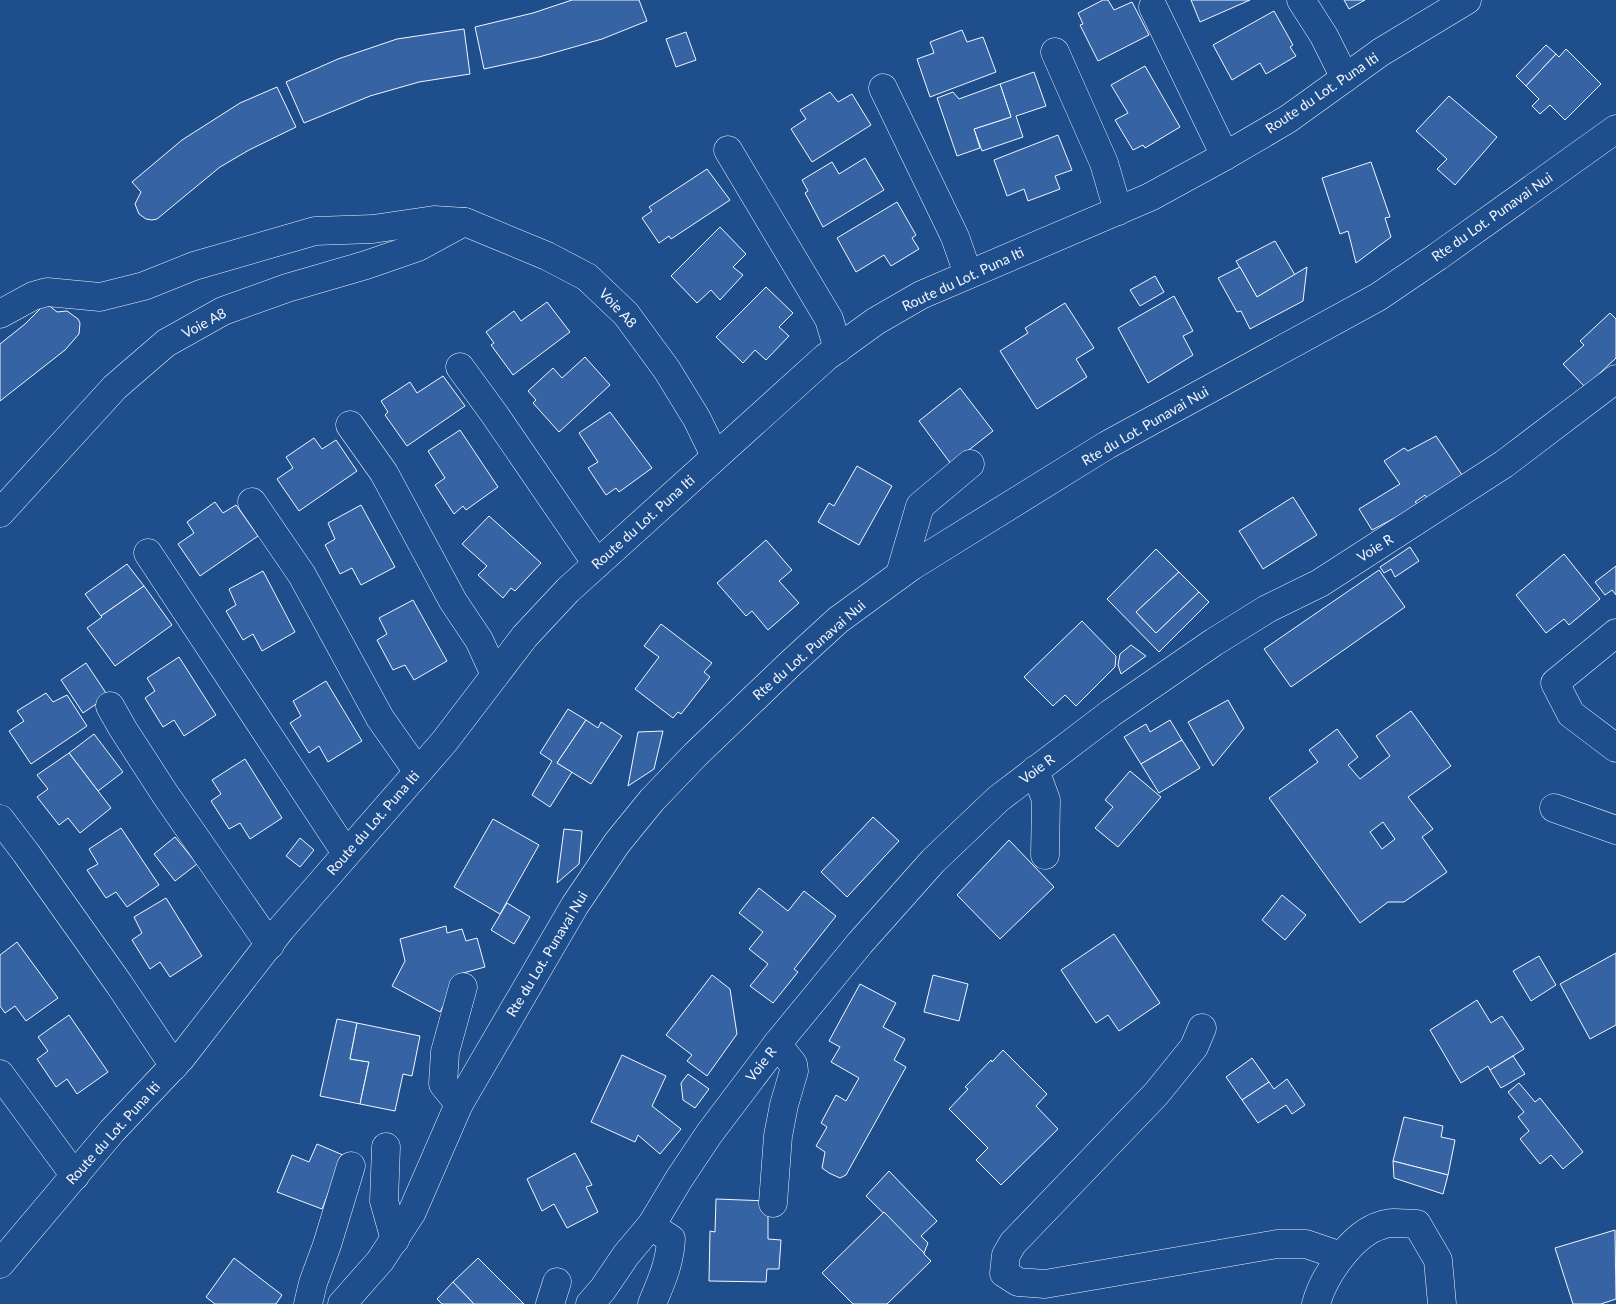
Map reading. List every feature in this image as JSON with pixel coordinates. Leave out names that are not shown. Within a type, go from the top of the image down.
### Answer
[{"type":"street","points":[[1301,0],[1324,36],[1345,78]]},
{"type":"street","name":"Route du Lot. Puna Iti","points":[[0,1264],[112,1130],[174,1066],[346,853],[418,772],[524,636],[568,590],[715,456],[780,401],[826,357],[876,321],[921,295],[1150,197],[1225,156],[1288,119],[1381,52],[1467,0]]},
{"type":"street","points":[[1153,7],[1225,156]]},
{"type":"street","points":[[1055,52],[1104,163],[1118,211]]},
{"type":"street","points":[[884,88],[955,237],[968,274]]},
{"type":"street","name":"Rte du Lot. Punavai Nui","points":[[342,1304],[380,1261],[412,1212],[460,1104],[575,904],[617,843],[652,800],[741,710],[830,627],[900,574],[1107,445],[1378,297],[1616,129]]},
{"type":"street","points":[[728,150],[830,319],[838,349]]},
{"type":"street","name":"Voie A8","points":[[0,314],[32,296],[46,292],[100,297],[144,286],[194,266],[314,231],[374,229],[434,220],[465,222],[547,256],[588,277],[626,314],[668,370],[698,419],[715,456]]},
{"type":"street","name":"Voie A8","points":[[0,513],[115,387],[166,343],[223,311],[287,288],[366,265],[418,247],[465,222]]},
{"type":"street","points":[[460,367],[597,564]]},
{"type":"street","name":"Voie R","points":[[590,1304],[603,1290],[626,1255],[651,1226],[709,1134],[777,1044],[860,943],[934,861],[998,799],[1111,713],[1214,642],[1268,608],[1320,583],[1504,464],[1616,379]]},
{"type":"street","points":[[350,425],[384,473],[453,601],[479,640],[495,675]]},
{"type":"street","points":[[900,574],[920,506],[970,464]]},
{"type":"street","points":[[252,502],[302,575],[380,718],[418,772]]},
{"type":"street","points":[[148,553],[346,853]]},
{"type":"street","points":[[1616,633],[1555,682],[1571,714],[1616,748]]},
{"type":"street","points":[[110,706],[165,794],[270,945]]},
{"type":"street","points":[[1035,770],[1046,800],[1045,855]]},
{"type":"street","points":[[1554,808],[1616,830]]},
{"type":"street","points":[[0,819],[119,984],[174,1066]]},
{"type":"street","points":[[460,1104],[443,1084],[445,1052],[463,987]]},
{"type":"street","points":[[1202,1028],[1194,1047],[1156,1094],[1013,1243],[1006,1255],[1004,1273],[1018,1282],[1045,1284],[1277,1244],[1306,1244],[1341,1256]]},
{"type":"street","points":[[773,1203],[778,1136],[784,1105],[794,1071],[793,1064],[777,1044]]},
{"type":"street","points":[[0,1074],[75,1176]]},
{"type":"street","points":[[386,1147],[384,1201],[395,1240]]},
{"type":"street","points":[[308,1304],[351,1166]]},
{"type":"street","points":[[1316,1304],[1341,1256],[1368,1230],[1384,1224],[1417,1224],[1438,1260],[1442,1304]]},
{"type":"street","points":[[651,1226],[671,1239],[670,1255],[652,1304]]},
{"type":"building","points":[[572,0],[639,0],[647,21],[602,39],[539,57],[484,69],[475,27],[533,13]]},
{"type":"building","points":[[1103,0],[1108,0],[1114,10],[1132,2],[1149,35],[1098,61],[1080,25],[1083,24],[1078,13]]},
{"type":"building","points":[[1191,0],[1250,0],[1200,22]]},
{"type":"building","points":[[1344,0],[1365,0],[1349,9]]},
{"type":"building","points":[[1274,11],[1293,45],[1290,47],[1296,56],[1266,74],[1260,63],[1232,80],[1213,45]]},
{"type":"building","points":[[464,29],[470,74],[419,82],[370,96],[304,123],[286,82],[338,59],[397,39]]},
{"type":"building","points":[[962,30],[967,42],[983,37],[996,72],[930,97],[917,59],[934,53],[930,42]]},
{"type":"building","points":[[686,32],[696,60],[676,67],[666,39]]},
{"type":"building","points":[[1546,45],[1556,54],[1526,86],[1516,76]]},
{"type":"building","points":[[1566,49],[1601,84],[1565,120],[1550,105],[1540,114],[1532,106],[1539,99],[1526,86],[1556,54],[1559,57]]},
{"type":"building","points":[[1145,66],[1180,127],[1145,148],[1143,145],[1133,150],[1115,120],[1128,113],[1111,85]]},
{"type":"building","points":[[1034,72],[1046,106],[1016,116],[1023,137],[982,151],[974,129],[1011,117],[1000,84]]},
{"type":"building","points":[[1000,84],[1011,117],[974,129],[980,148],[957,156],[937,98],[953,92],[959,99]]},
{"type":"building","points":[[277,87],[296,127],[249,150],[220,167],[157,219],[146,219],[139,214],[135,204],[141,192],[132,182],[182,140],[240,103]]},
{"type":"building","points":[[830,92],[838,102],[852,94],[871,125],[812,162],[791,129],[806,119],[800,110]]},
{"type":"building","points":[[1449,96],[1497,137],[1455,185],[1437,169],[1447,159],[1416,131]]},
{"type":"building","points":[[1058,135],[1072,170],[1055,176],[1060,189],[1028,201],[1024,189],[1007,196],[994,160]]},
{"type":"building","points":[[865,158],[884,190],[823,227],[805,193],[808,191],[802,180],[832,162],[839,174]]},
{"type":"building","points":[[1371,162],[1390,217],[1385,218],[1391,237],[1356,263],[1348,231],[1340,234],[1322,178]]},
{"type":"building","points":[[707,169],[730,200],[671,239],[669,236],[659,243],[642,218],[652,211],[649,207]]},
{"type":"building","points":[[897,202],[916,235],[912,238],[919,249],[891,266],[884,255],[856,272],[837,238]]},
{"type":"building","points":[[720,227],[746,254],[733,267],[743,275],[720,300],[711,290],[697,303],[671,276]]},
{"type":"building","points":[[1275,241],[1295,275],[1257,297],[1236,261]]},
{"type":"building","points":[[1240,267],[1257,297],[1307,267],[1303,301],[1250,329],[1241,311],[1237,312],[1218,278]]},
{"type":"building","points":[[1155,276],[1164,292],[1140,306],[1130,290]]},
{"type":"building","points":[[766,287],[793,313],[779,327],[789,336],[766,360],[755,350],[743,363],[716,337]]},
{"type":"building","points":[[1174,296],[1193,331],[1183,336],[1193,355],[1148,383],[1118,328]]},
{"type":"building","points":[[547,302],[570,332],[513,375],[491,345],[494,343],[486,332],[514,311],[521,321]]},
{"type":"building","points":[[46,303],[57,312],[67,311],[78,319],[80,323],[79,334],[65,350],[0,401],[0,344],[25,324]]},
{"type":"building","points":[[1065,303],[1094,348],[1076,359],[1087,377],[1037,409],[1000,351],[1028,333],[1025,328]]},
{"type":"building","points":[[1610,313],[1616,319],[1616,358],[1585,387],[1563,364],[1584,345],[1580,341]]},
{"type":"building","points":[[585,357],[610,385],[559,432],[533,403],[536,400],[528,391],[553,368],[562,378]]},
{"type":"building","points":[[443,376],[465,406],[407,446],[385,415],[388,412],[381,401],[410,382],[417,393]]},
{"type":"building","points":[[960,388],[993,431],[951,464],[919,421]]},
{"type":"building","points":[[610,412],[652,468],[619,492],[616,488],[606,495],[588,468],[598,462],[579,433]]},
{"type":"building","points":[[460,430],[498,487],[466,510],[463,506],[454,514],[435,485],[445,478],[428,451]]},
{"type":"building","points":[[1436,436],[1462,475],[1427,498],[1425,495],[1415,502],[1419,505],[1372,530],[1359,509],[1400,484],[1384,461],[1404,448],[1408,451]]},
{"type":"building","points":[[314,438],[322,449],[336,440],[357,471],[299,511],[277,479],[293,468],[286,457]]},
{"type":"building","points":[[857,466],[892,486],[859,545],[818,522],[829,503],[834,506]]},
{"type":"building","points":[[1293,497],[1317,535],[1263,569],[1239,531]]},
{"type":"building","points":[[215,502],[223,513],[236,505],[258,536],[200,576],[178,544],[194,533],[187,522]]},
{"type":"building","points":[[361,505],[395,567],[361,585],[352,568],[340,574],[325,545],[335,539],[328,523]]},
{"type":"building","points":[[489,516],[541,563],[515,591],[511,588],[503,598],[478,575],[487,566],[462,544]]},
{"type":"building","points":[[766,540],[792,570],[779,581],[799,603],[768,630],[752,611],[746,616],[717,583]]},
{"type":"building","points":[[1410,547],[1419,561],[1395,577],[1391,569],[1384,573],[1380,567]]},
{"type":"building","points":[[1156,549],[1179,572],[1136,612],[1156,633],[1199,592],[1209,602],[1159,652],[1107,599]]},
{"type":"building","points":[[1564,554],[1600,599],[1569,625],[1564,619],[1546,633],[1516,595]]},
{"type":"building","points":[[127,564],[144,586],[101,616],[85,594]]},
{"type":"building","points":[[1616,566],[1616,595],[1612,590],[1605,595],[1595,582]]},
{"type":"building","points":[[1379,570],[1405,607],[1291,687],[1264,649]]},
{"type":"building","points":[[263,571],[295,632],[262,651],[253,634],[243,640],[226,611],[236,605],[229,589]]},
{"type":"building","points":[[1179,572],[1199,592],[1156,633],[1136,612]]},
{"type":"building","points":[[144,586],[172,625],[115,666],[87,628]]},
{"type":"building","points":[[413,600],[447,661],[414,680],[405,665],[393,670],[377,640],[387,634],[379,618]]},
{"type":"building","points":[[1082,621],[1116,656],[1115,667],[1076,706],[1065,695],[1053,706],[1024,677]]},
{"type":"building","points":[[661,624],[712,663],[704,672],[710,677],[681,714],[678,712],[673,718],[635,689],[659,657],[644,646]]},
{"type":"building","points":[[1131,645],[1146,656],[1121,674],[1118,665],[1120,654]]},
{"type":"building","points":[[179,657],[216,715],[184,736],[174,720],[163,727],[145,698],[155,691],[147,678]]},
{"type":"building","points":[[86,663],[108,696],[83,713],[61,680]]},
{"type":"building","points":[[326,681],[362,741],[328,762],[319,746],[309,753],[290,723],[301,716],[293,701]]},
{"type":"building","points":[[46,693],[53,702],[67,695],[87,726],[31,764],[9,731],[24,721],[17,711]]},
{"type":"building","points":[[1228,700],[1244,728],[1213,766],[1188,722]]},
{"type":"building","points":[[568,709],[586,720],[557,763],[572,772],[550,807],[532,795],[552,761],[540,753]]},
{"type":"building","points":[[1411,711],[1451,766],[1408,797],[1433,829],[1422,837],[1447,872],[1404,902],[1388,902],[1360,923],[1269,798],[1318,762],[1309,750],[1337,729],[1358,757],[1348,765],[1360,779],[1390,756],[1376,736]],"holes":[[[1383,822],[1395,839],[1382,849],[1370,832]]]},
{"type":"building","points":[[586,720],[598,728],[601,722],[622,736],[591,784],[557,763]]},
{"type":"building","points":[[1170,720],[1182,740],[1141,764],[1124,737],[1146,724],[1150,732]]},
{"type":"building","points":[[663,731],[654,769],[628,786],[638,732]]},
{"type":"building","points":[[94,734],[123,772],[98,791],[69,753]]},
{"type":"building","points":[[1182,740],[1200,768],[1159,793],[1141,764]]},
{"type":"building","points":[[69,753],[111,808],[80,833],[68,818],[59,825],[37,797],[48,789],[37,775]]},
{"type":"building","points":[[245,759],[282,818],[250,839],[240,823],[229,829],[211,801],[221,794],[212,780]]},
{"type":"building","points":[[1130,771],[1161,797],[1118,847],[1095,828],[1113,807],[1105,800]]},
{"type":"building","points":[[873,817],[899,841],[847,897],[821,872]]},
{"type":"building","points":[[493,819],[539,845],[500,914],[454,887]]},
{"type":"building","points":[[121,828],[159,885],[127,907],[116,892],[106,898],[87,870],[98,864],[89,849]]},
{"type":"building","points":[[564,829],[582,831],[579,864],[557,883]]},
{"type":"building","points":[[175,837],[197,864],[175,881],[154,854]]},
{"type":"building","points":[[300,838],[314,850],[300,867],[286,856]]},
{"type":"building","points":[[1009,840],[1054,887],[1000,939],[957,895]]},
{"type":"building","points":[[759,888],[788,911],[804,891],[836,916],[794,969],[798,972],[773,1003],[750,986],[768,964],[749,949],[763,932],[739,913]]},
{"type":"building","points":[[1282,895],[1306,915],[1285,940],[1262,920]]},
{"type":"building","points":[[166,898],[202,956],[170,977],[160,962],[150,969],[132,940],[142,933],[134,917]]},
{"type":"building","points":[[507,903],[530,917],[514,944],[491,930]]},
{"type":"building","points":[[446,926],[447,933],[462,929],[466,941],[477,938],[485,967],[456,975],[457,980],[440,1012],[392,986],[405,961],[400,939]]},
{"type":"building","points":[[1114,934],[1160,1003],[1119,1031],[1108,1015],[1096,1023],[1061,970]]},
{"type":"building","points":[[17,942],[58,998],[26,1021],[15,1006],[5,1013],[0,1006],[0,955]]},
{"type":"building","points":[[1616,953],[1616,1025],[1590,1039],[1560,984]]},
{"type":"building","points":[[1539,956],[1556,985],[1531,1001],[1513,971]]},
{"type":"building","points":[[712,975],[730,989],[737,1034],[707,1076],[687,1061],[692,1055],[666,1035]]},
{"type":"building","points":[[933,975],[968,984],[959,1021],[924,1012]]},
{"type":"building","points":[[860,984],[896,1003],[883,1027],[905,1039],[894,1060],[906,1067],[846,1175],[840,1178],[822,1168],[825,1152],[816,1146],[827,1127],[821,1123],[836,1095],[846,1101],[859,1078],[831,1062],[840,1047],[829,1041]]},
{"type":"building","points":[[1477,1000],[1491,1023],[1502,1016],[1524,1049],[1490,1070],[1488,1066],[1461,1083],[1430,1030]]},
{"type":"building","points":[[69,1015],[108,1072],[77,1094],[67,1079],[56,1087],[37,1059],[48,1051],[38,1037]]},
{"type":"building","points":[[337,1019],[357,1023],[350,1059],[369,1062],[360,1104],[320,1096]]},
{"type":"building","points":[[357,1023],[420,1036],[412,1076],[403,1074],[395,1111],[360,1104],[369,1062],[350,1059]]},
{"type":"building","points":[[1003,1050],[1047,1094],[1036,1106],[1058,1129],[1001,1185],[976,1160],[988,1148],[949,1109],[968,1089],[965,1087]]},
{"type":"building","points":[[622,1055],[666,1076],[652,1106],[681,1129],[660,1154],[638,1135],[635,1142],[591,1122]]},
{"type":"building","points":[[1513,1056],[1525,1074],[1501,1088],[1490,1070]]},
{"type":"building","points":[[1252,1058],[1269,1082],[1242,1100],[1226,1077]]},
{"type":"building","points":[[688,1074],[709,1089],[695,1108],[683,1100],[681,1083]]},
{"type":"building","points":[[1287,1079],[1305,1105],[1292,1114],[1286,1105],[1258,1123],[1242,1100],[1269,1082],[1274,1089]]},
{"type":"building","points":[[1519,1083],[1535,1102],[1540,1098],[1583,1152],[1563,1169],[1551,1155],[1540,1164],[1520,1139],[1529,1131],[1518,1117],[1524,1112],[1508,1092]]},
{"type":"building","points":[[1404,1117],[1443,1126],[1441,1137],[1455,1140],[1448,1175],[1393,1161]]},
{"type":"building","points":[[317,1144],[343,1155],[322,1209],[277,1192],[292,1155],[309,1162]]},
{"type":"building","points":[[575,1153],[592,1185],[586,1187],[598,1212],[567,1228],[554,1204],[542,1211],[527,1179]]},
{"type":"building","points":[[1393,1161],[1448,1175],[1443,1194],[1394,1178]]},
{"type":"building","points":[[889,1171],[937,1221],[921,1236],[928,1243],[924,1253],[866,1196]]},
{"type":"building","points":[[716,1199],[768,1201],[768,1239],[781,1240],[779,1269],[767,1269],[766,1282],[709,1281],[710,1231],[715,1232]]},
{"type":"building","points":[[884,1212],[931,1261],[887,1304],[853,1304],[822,1273]]},
{"type":"building","points":[[1615,1230],[1616,1299],[1601,1304],[1573,1304],[1555,1248]]},
{"type":"building","points":[[234,1258],[282,1295],[276,1304],[215,1304],[206,1297]]},
{"type":"building","points":[[478,1258],[524,1304],[474,1304],[453,1282]]},
{"type":"building","points":[[453,1282],[474,1304],[442,1304],[437,1299]]}]
